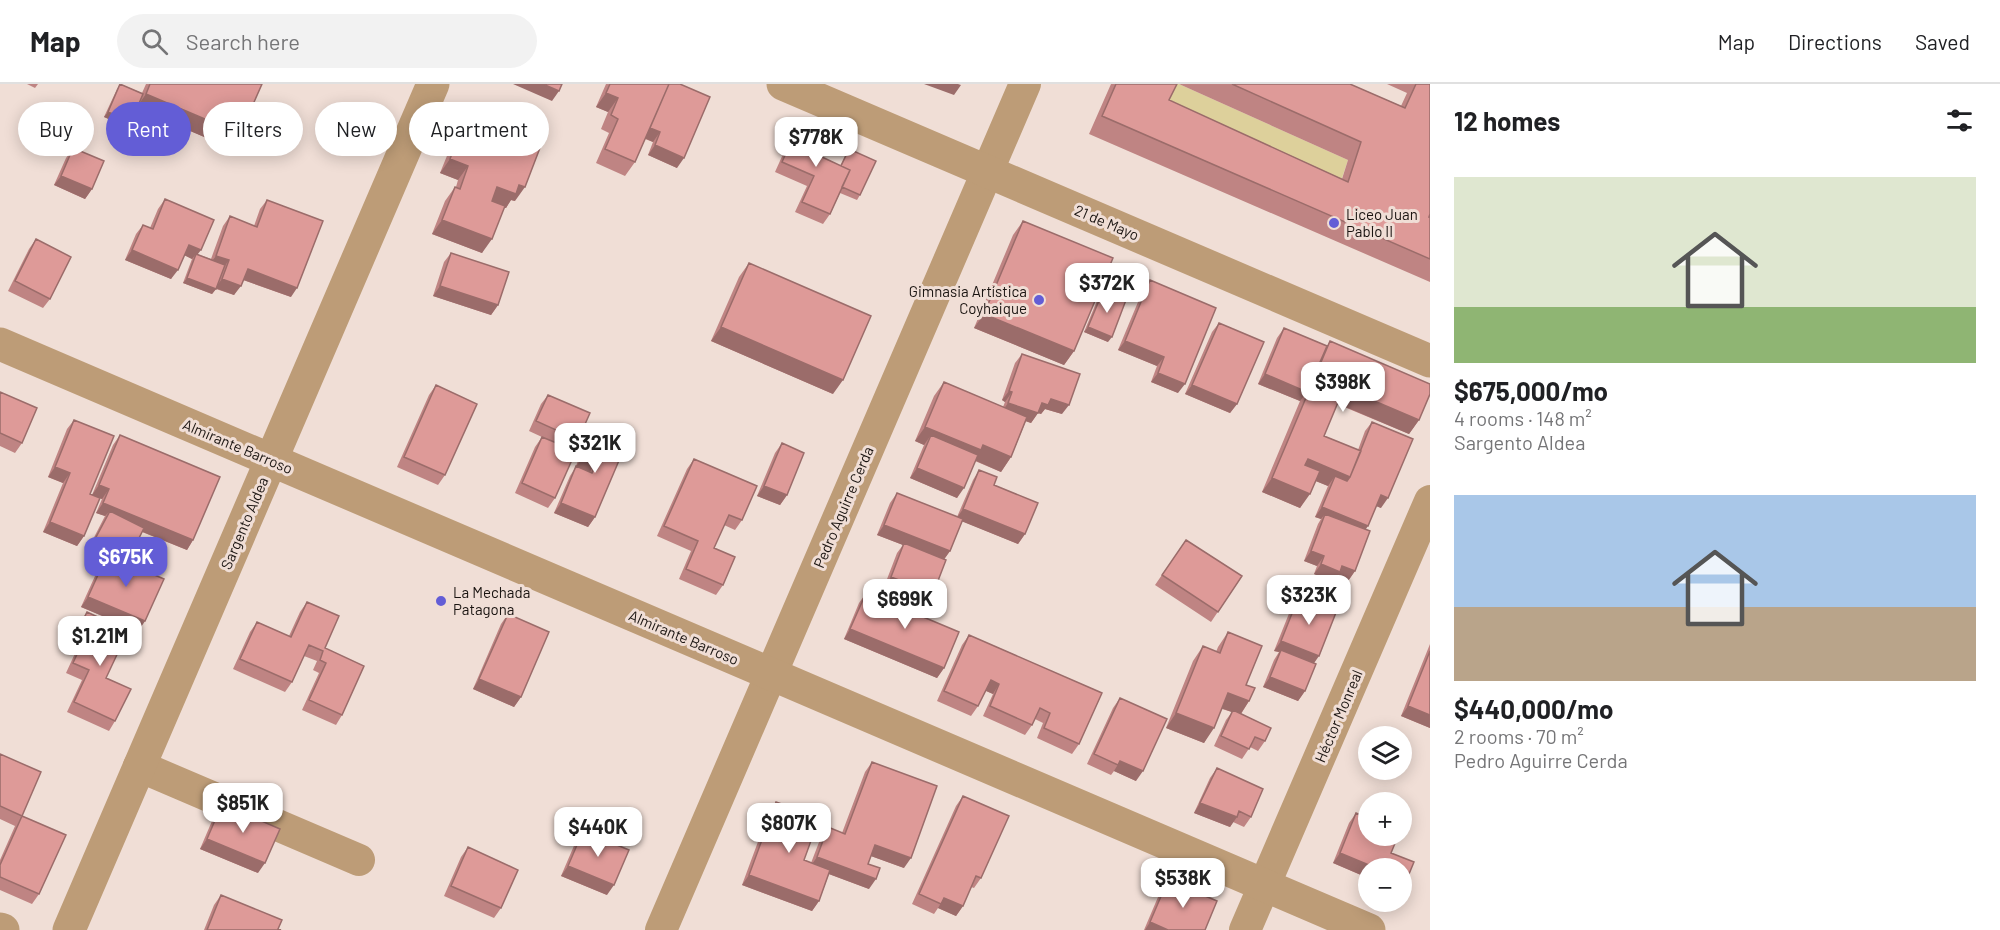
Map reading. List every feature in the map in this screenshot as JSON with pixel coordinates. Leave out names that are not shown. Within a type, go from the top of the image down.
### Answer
[{"type":"street","name":"Sargento Aldea","points":[[69,930],[433,84]]},
{"type":"street","name":"21 de Mayo","points":[[783,84],[1430,361]]},
{"type":"street","name":"Pedro Aguirre Cerda","points":[[661,930],[1025,84]]},
{"type":"street","name":"Almirante Barroso","points":[[0,344],[1369,930]]},
{"type":"street","name":"Héctor Monreal","points":[[1245,930],[1430,501]]},
{"type":"street","points":[[140,766],[359,860]]},
{"type":"shaded area","points":[[1172,84],[1179,84],[1348,160],[1335,199],[1157,118]]},
{"type":"building","points":[[120,84],[143,94],[140,102],[112,102]]},
{"type":"building","points":[[150,84],[262,84],[254,102],[203,102],[203,118],[191,113],[191,102],[165,102],[146,94]]},
{"type":"building","points":[[543,84],[562,84],[559,91]]},
{"type":"building","points":[[610,84],[669,84],[635,162],[605,149],[618,119],[611,115],[618,98],[606,93]]},
{"type":"building","points":[[669,84],[680,84],[710,97],[684,158],[655,145],[660,132],[650,128]]},
{"type":"building","points":[[1116,84],[1177,84],[1169,100],[1348,182],[1361,142],[1232,84],[1350,84],[1405,108],[1416,84],[1430,84],[1430,259],[1102,116]]},
{"type":"building","points":[[799,124],[830,138],[822,157],[850,170],[830,214],[802,202],[814,176],[782,162]]},
{"type":"building","points":[[849,149],[876,161],[860,195],[842,187],[850,170],[841,166]]},
{"type":"building","points":[[70,156],[92,156],[104,161],[92,189],[61,176]]},
{"type":"building","points":[[451,156],[537,156],[525,187],[519,185],[516,194],[497,187],[492,201],[505,206],[492,239],[442,220],[455,187],[460,189],[468,166],[450,159]]},
{"type":"building","points":[[165,199],[214,220],[201,250],[189,245],[178,270],[132,250],[143,225],[153,229]]},
{"type":"building","points":[[267,200],[323,221],[297,288],[248,269],[241,286],[222,279],[229,260],[216,256],[230,216],[257,227]]},
{"type":"building","name":"Gimnasia Artística Coyhaique","points":[[1023,221],[1113,258],[1074,351],[984,314]]},
{"type":"building","points":[[36,239],[71,257],[50,299],[15,281]]},
{"type":"building","points":[[451,253],[509,272],[498,305],[440,286]]},
{"type":"building","points":[[196,254],[225,265],[216,289],[187,278]]},
{"type":"building","points":[[749,263],[871,316],[843,380],[721,327]]},
{"type":"building","points":[[1150,280],[1216,308],[1185,384],[1158,373],[1164,357],[1125,341]]},
{"type":"building","points":[[1103,291],[1126,300],[1112,337],[1088,327]]},
{"type":"building","points":[[1219,323],[1264,342],[1237,404],[1192,385]]},
{"type":"building","points":[[1284,328],[1327,346],[1307,392],[1265,374]]},
{"type":"building","points":[[1330,341],[1430,384],[1430,394],[1419,420],[1344,388],[1324,436],[1361,451],[1350,477],[1308,459],[1305,465],[1320,471],[1310,494],[1272,478]]},
{"type":"building","points":[[1022,354],[1080,374],[1069,405],[1051,399],[1048,405],[1042,403],[1038,413],[1008,403],[1012,392],[1009,391]]},
{"type":"building","points":[[944,382],[1027,417],[1011,457],[983,445],[981,450],[925,427]]},
{"type":"building","points":[[436,385],[477,404],[445,475],[404,457]]},
{"type":"building","points":[[0,392],[37,408],[22,443],[0,433]]},
{"type":"building","points":[[548,395],[590,413],[578,440],[536,421]]},
{"type":"building","points":[[74,420],[114,436],[90,494],[100,498],[84,536],[50,522],[70,473],[55,467]]},
{"type":"building","points":[[1372,422],[1413,439],[1388,498],[1381,495],[1368,526],[1322,507],[1335,476],[1347,481],[1350,477]]},
{"type":"building","points":[[610,429],[629,437],[595,517],[561,503],[576,466],[592,473],[596,463],[582,458],[591,437],[604,443]]},
{"type":"building","points":[[120,435],[220,477],[193,540],[103,503],[109,489],[99,485]]},
{"type":"building","points":[[931,435],[978,455],[964,488],[917,468]]},
{"type":"building","points":[[542,437],[576,451],[555,498],[522,483]]},
{"type":"building","points":[[782,443],[804,453],[787,495],[764,486]]},
{"type":"building","points":[[694,459],[757,486],[742,520],[729,515],[714,548],[735,557],[723,585],[686,569],[698,541],[664,526]]},
{"type":"building","points":[[979,470],[997,477],[994,485],[1038,503],[1025,534],[963,509]]},
{"type":"building","points":[[897,493],[963,519],[950,551],[884,525]]},
{"type":"building","points":[[110,511],[144,528],[129,558],[94,541]]},
{"type":"building","points":[[1325,514],[1370,531],[1355,571],[1342,566],[1340,572],[1321,564],[1324,556],[1311,551]]},
{"type":"building","points":[[1186,540],[1242,576],[1218,612],[1162,575]]},
{"type":"building","points":[[904,543],[946,560],[931,599],[901,587],[904,582],[891,577]]},
{"type":"building","points":[[107,555],[164,579],[145,621],[88,597]]},
{"type":"building","points":[[866,593],[959,632],[944,668],[850,629]]},
{"type":"building","points":[[1299,596],[1337,610],[1319,656],[1281,641]]},
{"type":"building","points":[[307,602],[339,616],[325,648],[364,666],[342,715],[309,700],[326,663],[320,660],[323,651],[309,645],[292,682],[240,659],[257,622],[291,637]]},
{"type":"building","points":[[87,612],[128,631],[106,678],[131,689],[115,721],[74,702],[89,670],[73,663],[84,639],[76,635]]},
{"type":"building","points":[[508,614],[549,632],[521,697],[479,679]]},
{"type":"building","points":[[1228,632],[1262,646],[1246,685],[1255,688],[1249,701],[1228,693],[1214,728],[1176,713],[1203,646],[1220,653]]},
{"type":"building","points":[[969,635],[1102,693],[1079,744],[1044,728],[1050,713],[1040,708],[1032,725],[990,706],[999,684],[991,680],[978,706],[944,691]]},
{"type":"building","points":[[1281,650],[1316,664],[1305,691],[1270,677]]},
{"type":"building","points":[[1430,651],[1430,715],[1408,706]]},
{"type":"building","points":[[1120,698],[1167,719],[1143,771],[1120,761],[1118,765],[1094,754]]},
{"type":"building","points":[[1233,710],[1271,728],[1265,741],[1255,737],[1249,749],[1221,736]]},
{"type":"building","points":[[0,754],[41,772],[22,816],[0,806]]},
{"type":"building","points":[[872,762],[937,786],[911,858],[875,845],[868,864],[880,868],[876,879],[817,857],[828,827],[845,834]]},
{"type":"building","points":[[1217,768],[1263,789],[1251,817],[1239,811],[1237,817],[1200,803]]},
{"type":"building","points":[[963,796],[1009,816],[981,878],[976,876],[963,906],[944,898],[941,904],[919,894]]},
{"type":"building","points":[[776,802],[809,814],[805,823],[816,827],[804,860],[830,870],[819,901],[749,875]]},
{"type":"building","points":[[222,804],[280,829],[265,863],[207,839]]},
{"type":"building","points":[[1356,813],[1358,814],[1358,846],[1394,846],[1391,853],[1404,858],[1358,858],[1358,860],[1340,853]]},
{"type":"building","points":[[22,816],[66,835],[39,894],[0,877],[0,865]]},
{"type":"building","points":[[583,831],[629,850],[614,885],[568,866]]},
{"type":"building","points":[[468,847],[518,870],[501,908],[451,886]]},
{"type":"building","points":[[1168,880],[1217,901],[1205,930],[1168,930],[1150,922]]},
{"type":"building","points":[[221,895],[282,920],[278,929],[281,930],[207,930]]},
{"type":"place","name":"Liceo Juan Pablo II","points":[[1334,223]]},
{"type":"place","name":"Gimnasia Artística Coyhaique","points":[[1039,300]]},
{"type":"place","name":"La Mechada Patagona","points":[[441,601]]}]
